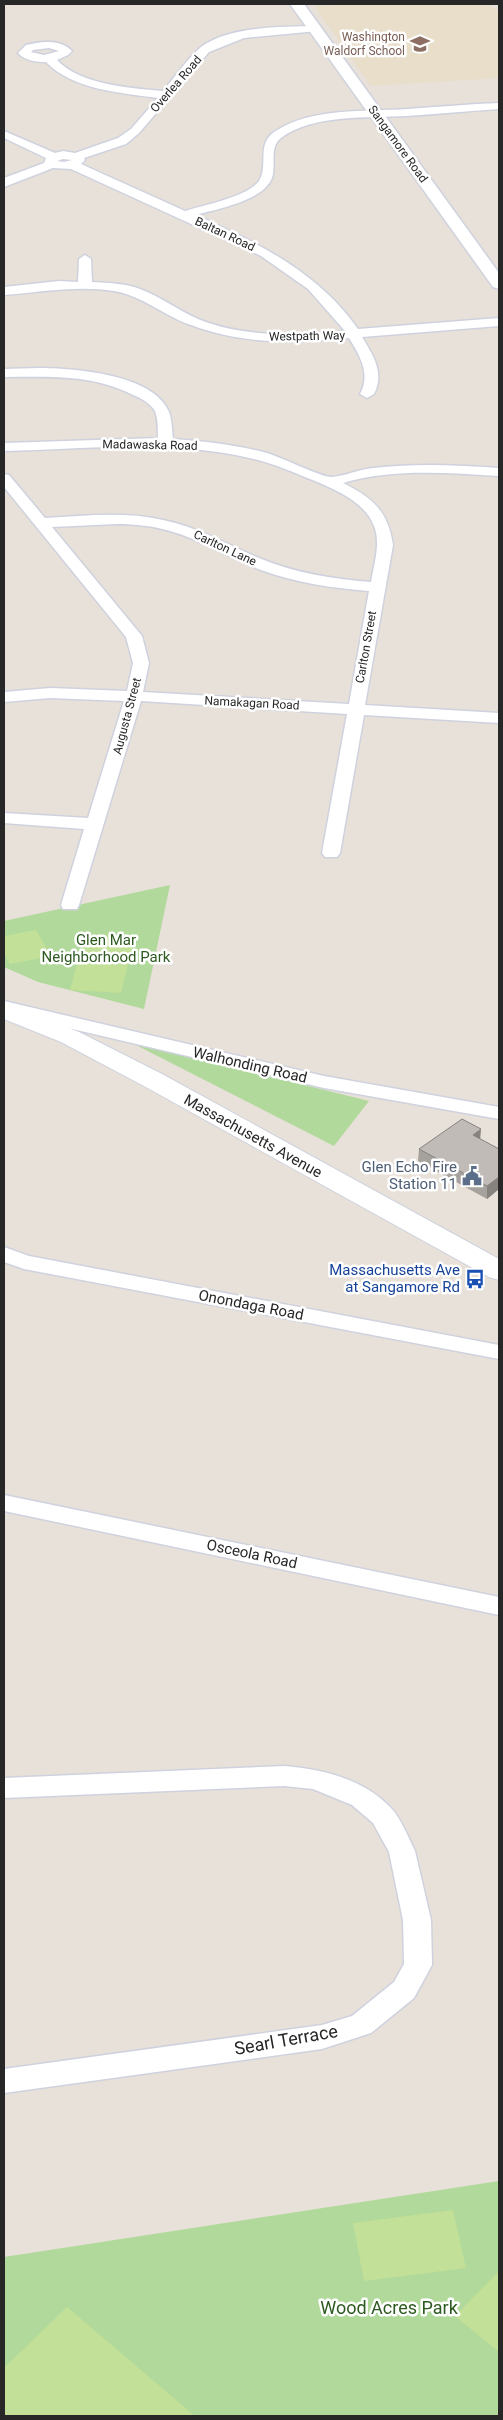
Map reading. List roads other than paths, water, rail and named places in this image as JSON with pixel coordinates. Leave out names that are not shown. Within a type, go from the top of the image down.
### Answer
[{"type":"main road","name":"Massachusetts Avenue","points":[[4,1008],[70,1036],[499,1271]]},
{"type":"street","name":"Sangamore Road","points":[[297,4],[499,284]]},
{"type":"street","name":"Overlea Road","points":[[74,161],[122,141],[135,131],[205,50],[217,42],[249,34],[314,29]]},
{"type":"street","points":[[50,58],[57,67],[108,88],[166,95]]},
{"type":"street","points":[[184,215],[238,198],[262,185],[266,180],[270,144],[275,137],[285,130],[320,120],[499,106]]},
{"type":"street","points":[[4,134],[53,160],[74,161]]},
{"type":"street","points":[[4,182],[53,160]]},
{"type":"street","name":"Baltan Road","points":[[74,161],[254,247],[300,274],[340,312],[355,335],[373,368],[371,388],[367,394]]},
{"type":"street","points":[[85,259],[85,285]]},
{"type":"street","name":"Westpath Way","points":[[4,291],[85,285],[136,292],[194,322],[224,331],[252,336],[291,339],[499,322]]},
{"type":"street","points":[[4,373],[60,372],[89,375],[128,385],[148,397],[161,411],[166,442]]},
{"type":"street","name":"Madawaska Road","points":[[4,447],[166,442],[210,446],[254,454],[330,482]]},
{"type":"street","points":[[330,482],[350,475],[418,470],[499,472]]},
{"type":"street","name":"Augusta Street","points":[[4,478],[134,636],[141,663],[134,696],[70,905]]},
{"type":"street","name":"Carlton Street","points":[[330,482],[359,499],[375,513],[382,525],[385,545],[332,845]]},
{"type":"street","name":"Carlton Lane","points":[[41,523],[115,520],[161,524],[195,533],[262,566],[286,574],[324,582],[377,587]]},
{"type":"street","name":"Namakagan Road","points":[[4,697],[50,693],[134,696],[499,718]]},
{"type":"street","points":[[4,818],[96,824]]},
{"type":"street","name":"Walhonding Road","points":[[4,1008],[324,1082],[499,1112]]},
{"type":"street","name":"Onondaga Road","points":[[4,1254],[24,1262],[499,1352]]},
{"type":"street","name":"Osceola Road","points":[[4,1503],[499,1606]]},
{"type":"street","name":"Searl Terrace","points":[[4,1788],[284,1776],[316,1779],[352,1794],[361,1798],[382,1816],[402,1851],[417,1920],[418,1965],[404,1990],[361,2025],[322,2037],[4,2081]]},
{"type":"place","name":"Washington Waldorf School","points":[[420,44]]},
{"type":"place","name":"Glen Echo Fire Station 11","points":[[472,1176]]},
{"type":"place","name":"Massachusetts Ave at Sangamore Rd","points":[[475,1279]]},
{"type":"park label","name":"Glen Mar Neighborhood Park","points":[[106,948]]},
{"type":"park label","name":"Wood Acres Park","points":[[389,2308]]}]
